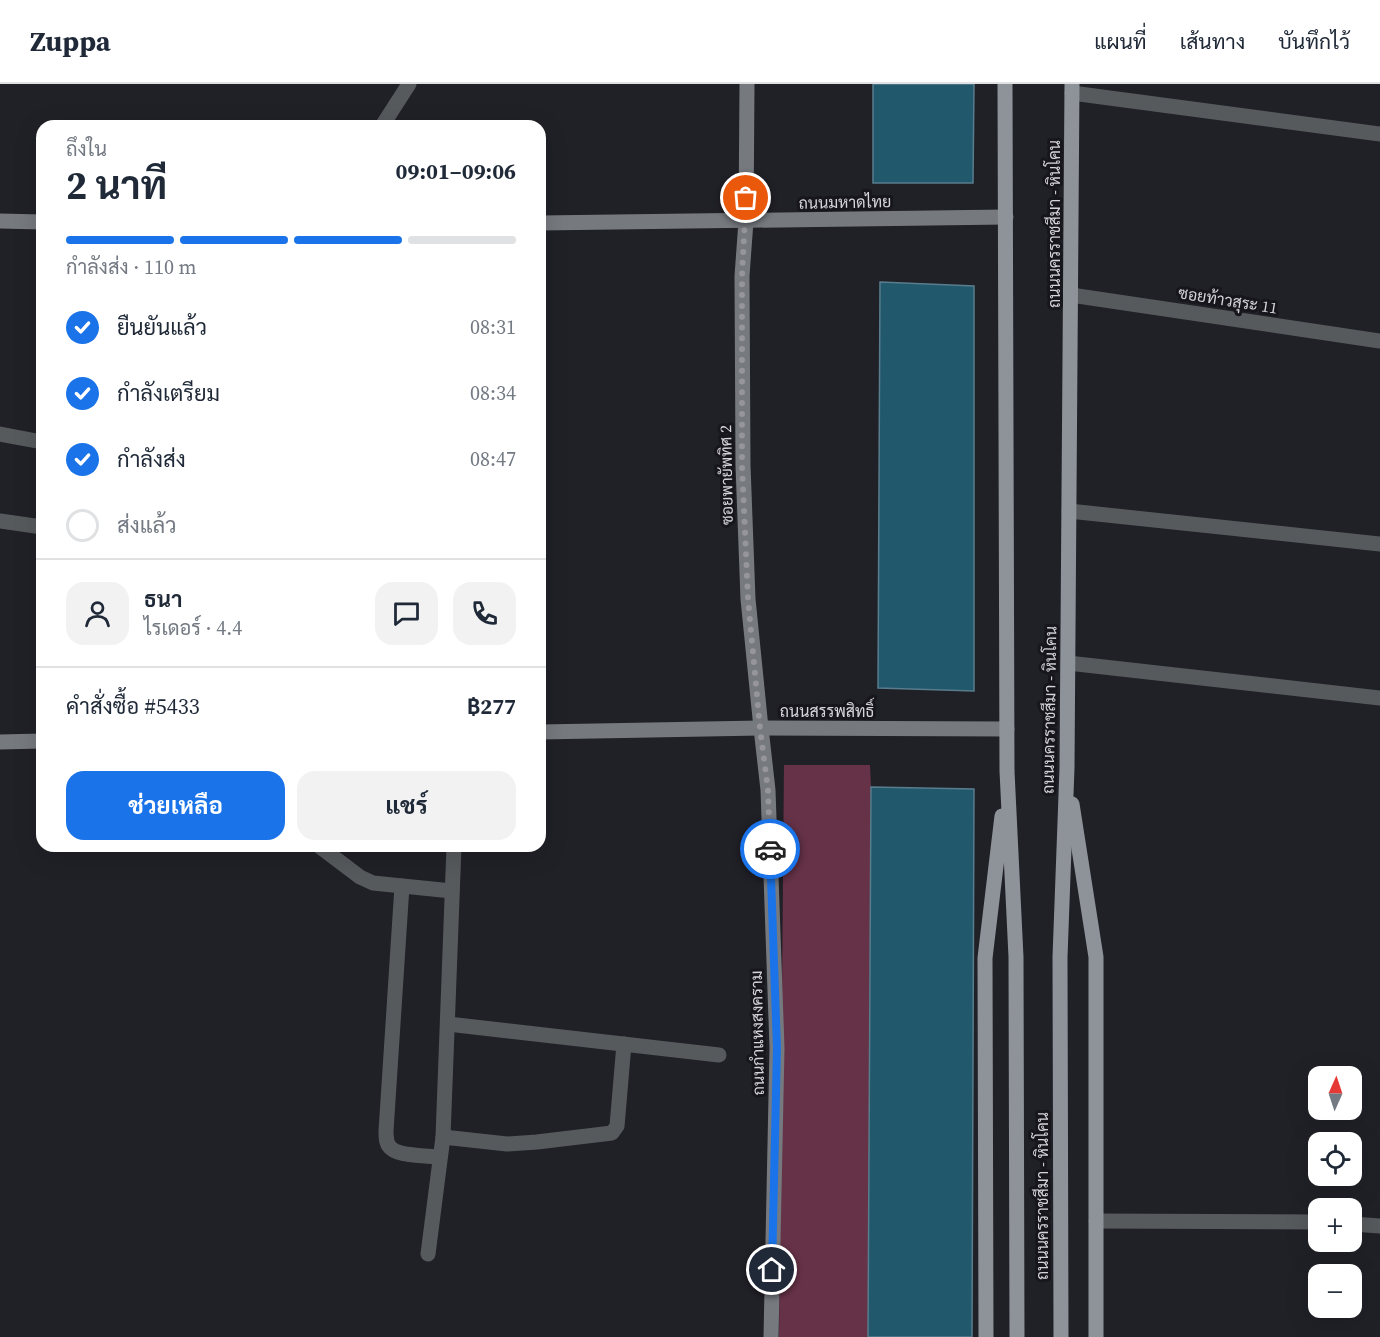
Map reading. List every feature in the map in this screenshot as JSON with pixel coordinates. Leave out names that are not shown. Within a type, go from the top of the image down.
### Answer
[{"type":"main road","points":[[1005,84],[1006,729],[1016,957],[1017,1337]]},
{"type":"main road","name":"ถนนนครราชสีมา - หินโคน","points":[[1060,1337],[1060,957],[1067,768],[1072,88]]},
{"type":"main road","points":[[1067,768],[1096,957],[1096,1337]]},
{"type":"main road","points":[[986,1337],[986,958],[1007,771]]},
{"type":"street","points":[[386,120],[409,84]]},
{"type":"street","name":"ซอยพายัพทิศ 2","points":[[747,84],[746,221],[742,276],[742,465],[748,599],[760,728]]},
{"type":"street","points":[[1072,88],[1380,134]]},
{"type":"street","name":"ถนนมหาดไทย","points":[[546,223],[1006,217]]},
{"type":"street","points":[[0,221],[36,222]]},
{"type":"street","name":"ซอยท้าวสุระ 11","points":[[1071,295],[1380,341]]},
{"type":"street","points":[[0,434],[36,441]]},
{"type":"street","points":[[1069,511],[1380,544]]},
{"type":"street","points":[[0,521],[36,526]]},
{"type":"street","points":[[1068,663],[1380,698]]},
{"type":"street","name":"ถนนสรรพสิทธิ์","points":[[546,732],[760,728],[1006,729]]},
{"type":"street","name":"ถนนกำแหงสงคราม","points":[[760,728],[768,790],[777,1048],[771,1337]]},
{"type":"street","points":[[0,742],[36,741]]},
{"type":"street","points":[[327,852],[360,877],[374,882],[452,891]]},
{"type":"street","points":[[428,1254],[443,1137],[454,852]]},
{"type":"street","points":[[402,886],[387,1142],[392,1149],[400,1153],[440,1157]]},
{"type":"street","points":[[448,1024],[719,1055]]},
{"type":"street","points":[[443,1137],[507,1143],[537,1142],[612,1133],[617,1126],[624,1044]]},
{"type":"street","points":[[1096,1221],[1308,1222]]},
{"type":"street","points":[[1362,1225],[1380,1226]]},
{"type":"shaded area","points":[[784,765],[870,765],[868,1337],[779,1337]]},
{"type":"water","points":[[873,84],[974,84],[973,183],[873,183]]},
{"type":"water","points":[[880,282],[974,286],[974,691],[878,688]]},
{"type":"water","points":[[871,787],[974,789],[972,1337],[868,1337]]},
{"type":"way so far","points":[[746,198],[742,276],[742,465],[748,599],[768,790],[770,849]]},
{"type":"route","points":[[770,849],[777,1048],[772,1270]]}]
